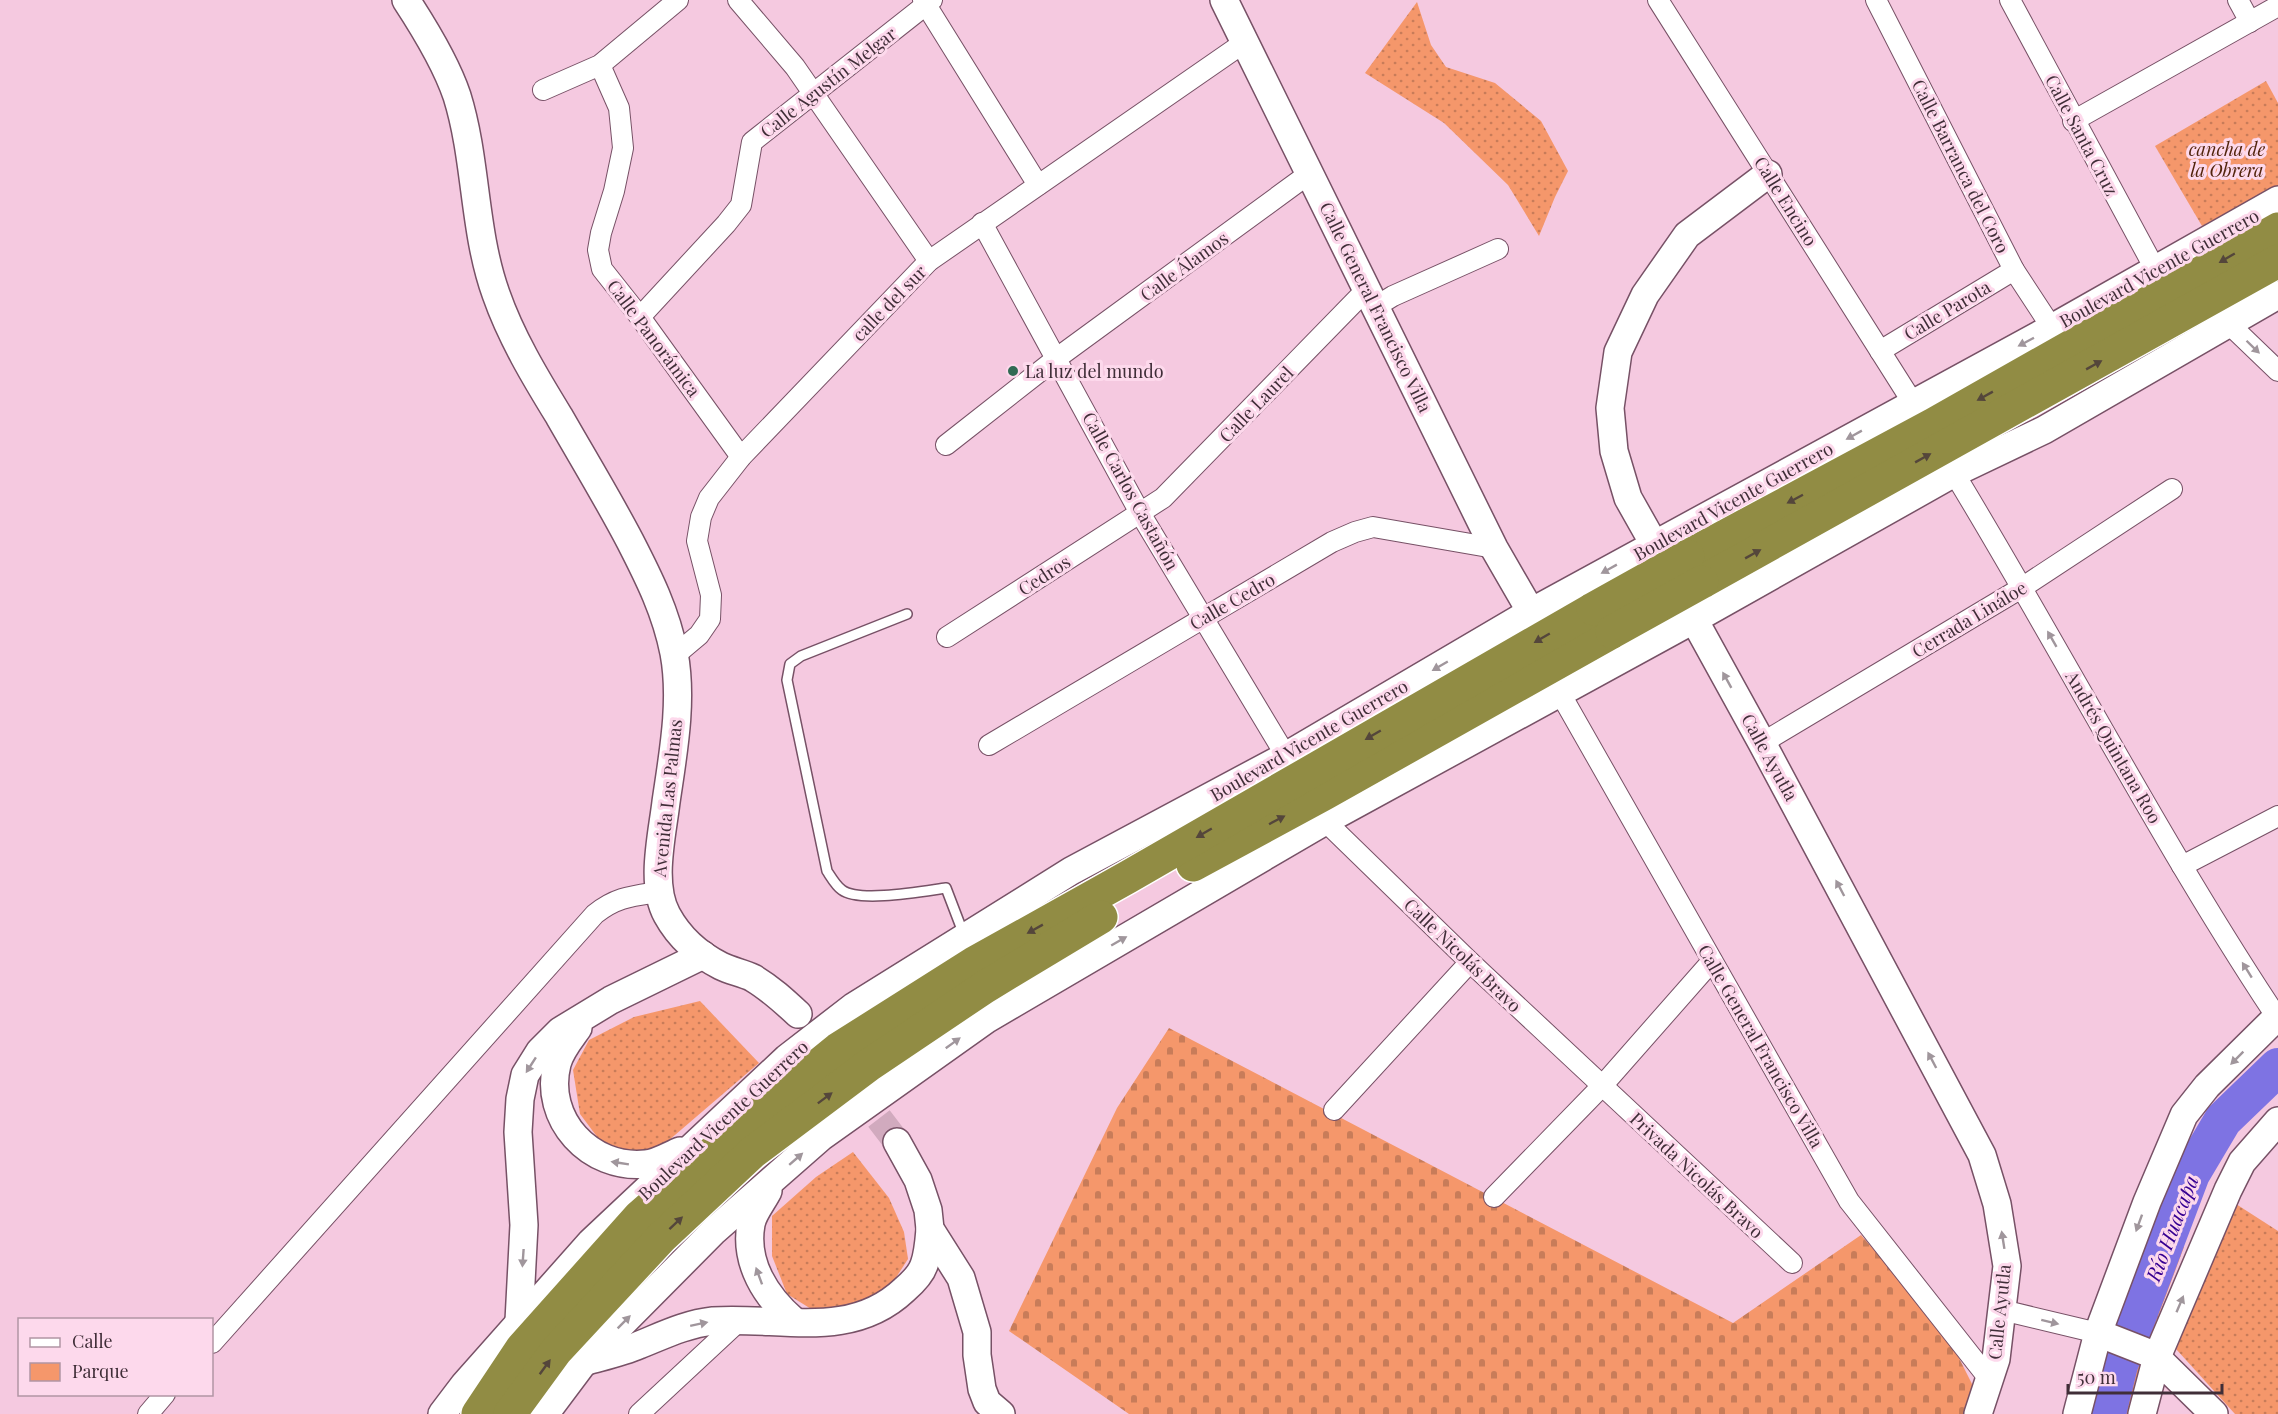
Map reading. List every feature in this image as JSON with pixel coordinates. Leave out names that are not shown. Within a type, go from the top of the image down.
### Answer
[{"type":"highway","name":"Boulevard Vicente Guerrero","points":[[1695,569],[1932,425],[2278,229]]},
{"type":"highway","name":"Boulevard Vicente Guerrero","points":[[478,1414],[521,1335],[639,1217],[742,1127],[838,1048],[974,963],[1128,877],[1695,569],[2278,261]]},
{"type":"highway","name":"Boulevard Vicente Guerrero","points":[[510,1414],[556,1351],[661,1238],[753,1152],[868,1065],[984,987],[1151,888],[1335,788],[1603,620]]},
{"type":"highway","points":[[462,1414],[521,1335]]},
{"type":"main road","name":"Avenida Las Palmas","points":[[406,0],[427,32],[456,95],[463,124],[483,255],[496,296],[533,373],[608,499],[655,589],[665,618],[674,656],[677,695],[660,848],[658,892],[667,914],[684,939],[721,966],[751,977],[776,993],[798,1014]]},
{"type":"main road","name":"Calle General Francisco Villa","points":[[1227,2],[1494,548],[1531,612]]},
{"type":"main road","name":"Calle Ayutla","points":[[1768,174],[1687,235],[1645,295],[1618,352],[1610,408],[1614,451],[1628,498],[1982,1155],[1997,1204],[2007,1266],[1996,1359],[1978,1414]]},
{"type":"main road","name":"Boulevard Vicente Guerrero","points":[[442,1414],[521,1335],[591,1242],[787,1058],[852,1008],[1071,871],[1286,756],[1531,612],[2052,328],[2278,200]]},
{"type":"main road","points":[[545,1414],[584,1362],[714,1231],[821,1137],[987,1019],[1325,821],[1693,620],[1954,473],[2044,430],[2278,295]]},
{"type":"main road","points":[[521,1335],[524,1225],[518,1132],[520,1099],[525,1076],[540,1051],[560,1031],[589,1012],[703,955]]},
{"type":"main road","points":[[589,1012],[557,1062],[555,1086],[558,1109],[570,1134],[602,1159],[620,1164],[648,1164],[695,1144]]},
{"type":"main road","points":[[2077,1414],[2147,1202],[2184,1114],[2207,1086],[2278,1018]]},
{"type":"main road","points":[[2142,1414],[2156,1356],[2241,1162],[2278,1121]]},
{"type":"main road","points":[[584,1362],[638,1346],[672,1330],[712,1322],[827,1323],[847,1321],[893,1301],[924,1267],[930,1229],[928,1210],[918,1180],[897,1142]]},
{"type":"main road","points":[[774,1179],[751,1223],[751,1247],[762,1286],[775,1305],[794,1322]]},
{"type":"main road","points":[[930,1229],[961,1278],[976,1332],[982,1389],[987,1402],[1001,1414]]},
{"type":"main road","points":[[2104,1336],[2156,1356],[2214,1414]]},
{"type":"street","points":[[543,90],[600,65],[678,0]]},
{"type":"street","points":[[738,0],[795,67],[929,261]]},
{"type":"street","name":"Calle Encino","points":[[1658,0],[1913,403]]},
{"type":"street","name":"Calle Barranca del Coro","points":[[1876,0],[2014,270],[2052,328]]},
{"type":"street","name":"Calle Santa Cruz","points":[[2010,0],[2073,121],[2155,269]]},
{"type":"street","points":[[2238,0],[2250,22]]},
{"type":"street","points":[[927,2],[1038,185]]},
{"type":"street","name":"Calle Agustín Melgar","points":[[640,317],[741,205],[752,142],[927,2]]},
{"type":"street","points":[[2073,121],[2278,6]]},
{"type":"street","name":"calle del sur","points":[[674,656],[699,635],[710,619],[711,595],[697,541],[701,517],[709,498],[741,457],[929,261],[1245,42]]},
{"type":"street","name":"Calle Panorámica","points":[[600,65],[619,108],[623,148],[598,250],[602,269],[640,317],[741,457]]},
{"type":"street","name":"Calle Álamos","points":[[946,445],[1057,358],[1310,173]]},
{"type":"street","name":"Calle Carlos Castañón","points":[[982,223],[1140,513],[1286,756]]},
{"type":"street","name":"Calle Laurel","points":[[1140,513],[1163,498],[1371,298],[1393,296],[1498,249]]},
{"type":"street","name":"Calle Parota","points":[[1880,351],[2014,270]]},
{"type":"street","points":[[2228,323],[2278,371]]},
{"type":"street","name":"Andrés Quintana Roo","points":[[1954,473],[2023,587],[2182,866],[2278,1018]]},
{"type":"street","name":"Cerrada Lináloe","points":[[1762,743],[2023,587],[2172,489]]},
{"type":"street","name":"Cedros","points":[[947,637],[1140,513]]},
{"type":"street","name":"Calle Cedro","points":[[989,745],[1332,542],[1355,532],[1373,527],[1494,548]]},
{"type":"street","name":"Calle General Francisco Villa","points":[[1560,693],[1849,1201],[1989,1380]]},
{"type":"street","points":[[2182,866],[2278,816]]},
{"type":"street","name":"Calle Nicolás Bravo","points":[[1325,821],[1470,963],[1602,1086]]},
{"type":"street","points":[[213,1342],[595,914],[608,903],[622,898],[658,892]]},
{"type":"street","points":[[1494,1197],[1602,1086],[1712,961]]},
{"type":"street","points":[[1334,1110],[1470,963]]},
{"type":"street","name":"Privada Nicolás Bravo","points":[[1602,1086],[1792,1263]]},
{"type":"street","points":[[2002,1310],[2104,1336]]},
{"type":"street","points":[[639,1414],[738,1322]]},
{"type":"street","points":[[148,1414],[164,1396]]},
{"type":"lane","points":[[907,614],[801,656],[790,664],[787,680],[827,871],[843,891],[862,895],[892,895],[946,888],[964,937]]},
{"type":"green space","points":[[1417,2],[1431,45],[1446,67],[1495,83],[1541,121],[1568,171],[1539,236],[1508,185],[1444,123],[1365,73]]},
{"type":"green space","name":"cancha de la Obrera","points":[[2266,81],[2278,103],[2278,186],[2202,226],[2155,146]]},
{"type":"green space","points":[[700,1001],[759,1063],[661,1147],[631,1152],[601,1142],[580,1114],[573,1070],[589,1040],[634,1017]]},
{"type":"green space","points":[[1169,1028],[1733,1323],[1861,1235],[1947,1334],[1973,1386],[1964,1414],[1129,1414],[1009,1331],[1117,1108]]},
{"type":"green space","points":[[853,1152],[889,1198],[904,1232],[908,1259],[888,1290],[856,1309],[816,1312],[787,1294],[772,1256],[772,1216],[816,1177]]},
{"type":"green space","points":[[2236,1204],[2278,1231],[2278,1414],[2235,1414],[2176,1349]]},
{"type":"green space","points":[[2146,1232],[2184,1247],[2149,1341],[2113,1325]]},
{"type":"green space","points":[[2102,1348],[2143,1361],[2129,1414],[2085,1414]]},
{"type":"waterway","name":"Río Huacapa","points":[[2107,1414],[2119,1365],[2191,1174],[2223,1120],[2278,1067]]},
{"type":"tunnel","points":[[854,1086],[897,1142]]},
{"type":"place","name":"La luz del mundo","points":[[1013,371]]}]
